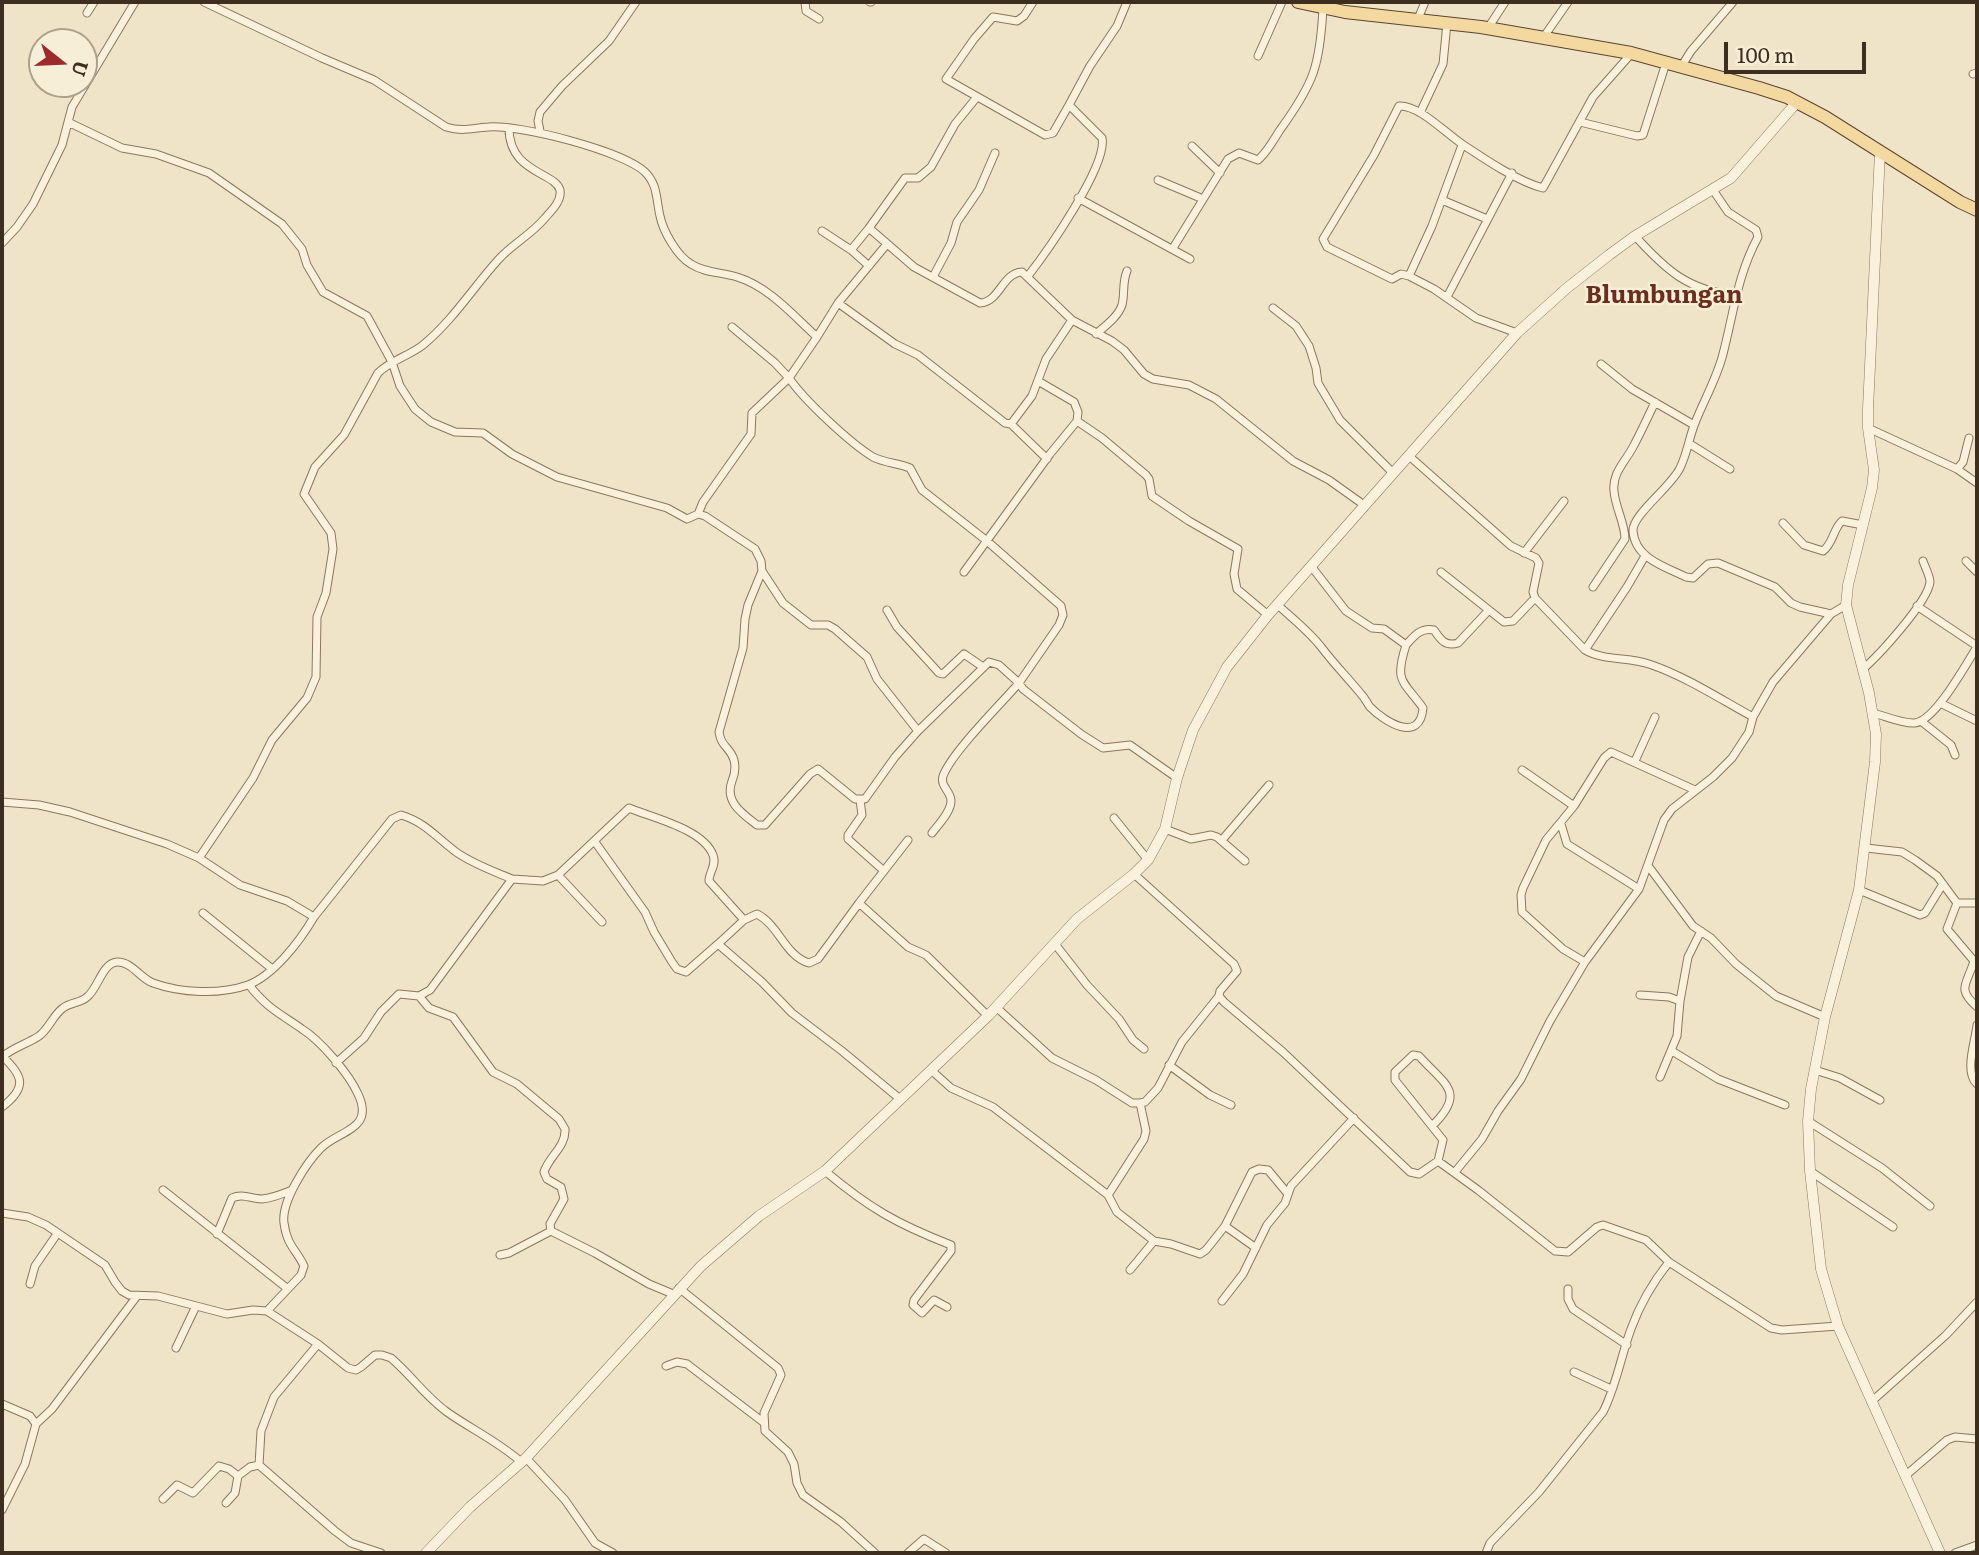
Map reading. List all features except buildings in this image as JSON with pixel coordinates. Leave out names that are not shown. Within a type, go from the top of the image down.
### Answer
[{"type":"main road","points":[[1298,2],[1323,8],[1447,23],[1631,53],[1759,88],[1797,102],[1977,210]]},
{"type":"street","points":[[87,13],[94,2]]},
{"type":"street","points":[[2,243],[33,204],[62,145],[72,107],[135,2]]},
{"type":"street","points":[[204,2],[374,80],[446,127],[459,131],[488,127],[540,131],[617,156],[645,171],[656,189],[664,230],[689,264],[745,281],[777,301],[817,337]]},
{"type":"street","points":[[540,131],[540,112],[562,86],[609,41],[636,2]]},
{"type":"street","points":[[805,2],[806,11],[819,19]]},
{"type":"street","points":[[1032,2],[1024,16],[1017,21],[993,17],[947,75],[947,80],[1045,135],[1053,133],[1090,66],[1117,26],[1127,2]]},
{"type":"street","points":[[1258,56],[1282,2]]},
{"type":"street","points":[[1417,21],[1425,2]]},
{"type":"street","points":[[1488,29],[1505,2]]},
{"type":"street","points":[[1543,38],[1568,2]]},
{"type":"street","points":[[1681,67],[1690,51],[1733,2]]},
{"type":"street","points":[[1173,248],[1228,159],[1236,153],[1258,160],[1302,101],[1321,49],[1323,8]]},
{"type":"street","points":[[1420,113],[1443,64],[1447,23]]},
{"type":"street","points":[[1517,333],[1476,318],[1447,297],[1409,276],[1401,274],[1387,278],[1326,247],[1323,240],[1374,155],[1399,106],[1403,105],[1420,113],[1462,145],[1524,181],[1544,187],[1565,144],[1593,97],[1631,53]]},
{"type":"street","points":[[1580,122],[1643,135],[1666,63]]},
{"type":"street","points":[[851,250],[905,178],[923,176],[955,124],[977,97]]},
{"type":"street","points":[[426,1553],[470,1507],[523,1460],[676,1291],[748,1224],[825,1171],[988,1016],[1077,919],[1148,860],[1165,828],[1177,778],[1193,730],[1227,667],[1268,615],[1279,606],[1364,505],[1517,333],[1583,275],[1635,236],[1713,190],[1743,166],[1797,102]]},
{"type":"street","points":[[1028,276],[1060,232],[1095,167],[1103,144],[1094,129],[1069,105]]},
{"type":"street","points":[[68,122],[122,148],[156,154],[209,173],[282,224],[302,249],[307,265],[323,292],[367,316],[392,362],[400,386],[415,408],[431,422],[455,432],[483,432],[512,454],[574,482],[667,508],[687,519],[698,514],[710,518],[755,549],[762,571],[783,603],[811,625],[828,625],[867,656],[877,679],[918,730]]},
{"type":"street","points":[[199,858],[253,778],[272,740],[313,688],[316,677],[317,617],[326,593],[333,549],[331,533],[304,494],[315,467],[344,435],[378,373],[392,362],[421,347],[451,320],[497,261],[511,247],[534,232],[555,206],[560,191],[550,180],[528,168],[510,144],[509,128]]},
{"type":"street","points":[[1409,276],[1462,145]]},
{"type":"street","points":[[1192,146],[1220,173]]},
{"type":"street","points":[[1880,152],[1868,428],[1874,470],[1848,585],[1846,605],[1873,713],[1876,734],[1875,762],[1859,890],[1825,1017],[1815,1070],[1808,1121],[1810,1171],[1821,1269],[1838,1326],[1940,1553]]},
{"type":"street","points":[[933,277],[951,243],[957,222],[979,190],[995,153]]},
{"type":"street","points":[[1447,297],[1512,173]]},
{"type":"street","points":[[1158,180],[1203,199]]},
{"type":"street","points":[[1713,190],[1728,212],[1758,233],[1735,295],[1723,357],[1694,425],[1679,471],[1664,491],[1640,513],[1634,523],[1633,534],[1645,556],[1690,578],[1695,577],[1708,564],[1718,563],[1775,587],[1791,603],[1832,614]]},
{"type":"street","points":[[1079,198],[1189,259]]},
{"type":"street","points":[[1442,200],[1487,219]]},
{"type":"street","points":[[869,228],[914,267],[981,303],[986,303],[1010,275],[1017,271],[1028,276],[1072,320],[1117,344],[1144,374],[1153,379],[1189,385],[1216,399],[1293,461],[1329,480],[1364,505]]},
{"type":"street","points":[[822,231],[869,266]]},
{"type":"street","points":[[1635,236],[1664,268],[1676,276],[1703,289],[1735,295]]},
{"type":"street","points":[[698,514],[703,502],[751,434],[752,417],[756,408],[789,378],[838,303],[887,244]]},
{"type":"street","points":[[1096,334],[1116,316],[1121,307],[1122,283],[1127,271]]},
{"type":"street","points":[[838,303],[895,344],[918,355],[1005,423],[1010,424],[1047,459]]},
{"type":"street","points":[[1273,308],[1296,326],[1309,346],[1318,383],[1340,420],[1393,473]]},
{"type":"street","points":[[1010,424],[1032,396],[1050,352],[1072,320]]},
{"type":"street","points":[[732,327],[775,363],[797,390],[859,447],[882,461],[910,468],[922,490],[987,541],[1061,606],[1063,615],[1054,635],[1019,683],[951,762],[942,783],[950,796],[950,809],[932,833]]},
{"type":"street","points":[[1601,364],[1624,384],[1694,425]]},
{"type":"street","points":[[964,572],[1077,421],[1078,412],[1074,402],[1038,381]]},
{"type":"street","points":[[1593,587],[1625,539],[1614,481],[1655,402]]},
{"type":"street","points":[[1077,421],[1146,475],[1152,496],[1189,521],[1238,548],[1234,574],[1237,589],[1268,615]]},
{"type":"street","points":[[1868,428],[1957,470],[1977,483]]},
{"type":"street","points":[[1957,470],[1963,462],[1969,439]]},
{"type":"street","points":[[1690,444],[1730,469]]},
{"type":"street","points":[[1408,455],[1498,536],[1511,546],[1536,558],[1539,563],[1535,598],[1586,650],[1595,655],[1634,660],[1660,668],[1753,717]]},
{"type":"street","points":[[1524,553],[1563,501]]},
{"type":"street","points":[[1783,523],[1796,540],[1823,551],[1828,548],[1838,524],[1842,521],[1863,525]]},
{"type":"street","points":[[1586,650],[1645,556]]},
{"type":"street","points":[[1863,669],[1884,650],[1917,606],[1930,582],[1923,561]]},
{"type":"street","points":[[1966,561],[1977,572]]},
{"type":"street","points":[[1311,566],[1346,611],[1372,628],[1384,629],[1406,645]]},
{"type":"street","points":[[762,571],[748,605],[743,648],[719,732],[720,742],[734,760],[736,772],[730,786],[730,798],[736,808],[762,826],[810,774],[818,769],[860,800],[862,815],[848,839],[884,871]]},
{"type":"street","points":[[1441,572],[1488,611],[1508,622],[1513,621],[1535,598]]},
{"type":"street","points":[[1455,1172],[1482,1139],[1521,1079],[1550,1021],[1586,962],[1639,889],[1664,820],[1672,809],[1713,777],[1732,758],[1749,732],[1753,717],[1773,682],[1832,614],[1846,605]]},
{"type":"street","points":[[1279,606],[1321,647],[1369,706],[1392,723],[1406,728],[1422,718],[1423,708],[1401,680],[1406,645],[1428,628],[1434,630],[1442,641],[1448,644],[1458,643],[1488,611]]},
{"type":"street","points":[[1873,713],[1906,722],[1921,721],[1940,703],[1977,646],[1917,606]]},
{"type":"street","points":[[887,610],[897,626],[939,673],[946,671],[964,654],[983,667]]},
{"type":"street","points":[[860,800],[865,799],[918,730],[989,662],[995,662],[1028,694],[1092,741],[1110,748],[1130,745],[1177,778]]},
{"type":"street","points":[[1940,703],[1977,721]]},
{"type":"street","points":[[1635,761],[1655,718]]},
{"type":"street","points":[[1921,721],[1951,745],[1955,755]]},
{"type":"street","points":[[1586,962],[1563,949],[1522,912],[1521,895],[1530,869],[1546,840],[1574,806],[1607,753],[1635,761],[1695,790]]},
{"type":"street","points":[[1522,770],[1574,806]]},
{"type":"street","points":[[1222,840],[1269,785]]},
{"type":"street","points":[[2,802],[39,804],[156,839],[199,858],[240,885],[288,901],[314,917]]},
{"type":"street","points":[[2,1107],[16,1094],[20,1077],[16,1069],[2,1057],[13,1048],[43,1033],[66,1005],[87,998],[108,965],[121,962],[148,982],[171,989],[219,990],[248,985],[299,942],[314,917],[392,818],[401,815],[426,826],[472,862],[512,878],[543,881],[558,875],[629,808],[688,831],[702,841],[714,856],[714,867],[708,876],[709,881],[744,920]]},
{"type":"street","points":[[1114,818],[1148,860]]},
{"type":"street","points":[[1561,824],[1567,844],[1639,889]]},
{"type":"street","points":[[1165,828],[1191,839],[1211,835],[1222,840],[1245,861]]},
{"type":"street","points":[[595,842],[645,912],[677,969],[687,972],[744,920],[757,914],[763,917],[783,943],[803,961],[809,963],[818,959],[908,840]]},
{"type":"street","points":[[1866,848],[1902,852],[1937,876],[1957,903]]},
{"type":"street","points":[[1649,867],[1693,926],[1711,938],[1736,964],[1776,996],[1825,1017]]},
{"type":"street","points":[[996,1007],[1052,1058],[1132,1102],[1145,1102],[1158,1088],[1182,1042],[1237,971],[1234,964],[1134,874]]},
{"type":"street","points":[[558,875],[602,922]]},
{"type":"street","points":[[336,1063],[363,1038],[398,994],[419,996],[430,990],[512,878]]},
{"type":"street","points":[[1859,890],[1920,915],[1944,884]]},
{"type":"street","points":[[859,903],[908,947],[926,955],[988,1016]]},
{"type":"street","points":[[1957,903],[1977,903]]},
{"type":"street","points":[[1957,903],[1947,929],[1974,961],[1964,988],[1969,1001],[1977,1007]]},
{"type":"street","points":[[203,913],[271,968]]},
{"type":"street","points":[[1660,1077],[1677,1036],[1688,957],[1701,932]]},
{"type":"street","points":[[718,944],[762,982],[792,1013],[900,1099]]},
{"type":"street","points":[[1055,944],[1087,985],[1119,1018],[1133,1040],[1144,1049]]},
{"type":"street","points":[[248,985],[274,1012],[309,1034],[336,1063],[359,1095],[362,1106],[360,1121],[354,1128],[322,1147],[292,1190],[284,1211],[284,1223],[288,1241],[304,1266],[300,1275],[267,1311]]},
{"type":"street","points":[[1640,995],[1668,997],[1680,1001]]},
{"type":"street","points":[[419,996],[429,1008],[453,1017],[492,1072],[517,1084],[559,1119],[565,1129],[563,1144],[544,1172],[547,1179],[561,1187],[564,1199],[551,1224],[551,1231]]},
{"type":"street","points":[[1219,996],[1414,1174],[1419,1174],[1438,1161],[1443,1140],[1395,1080],[1395,1072],[1413,1055],[1419,1056],[1451,1093],[1451,1103],[1432,1126]]},
{"type":"street","points":[[1977,1025],[1969,1068],[1971,1079],[1977,1084]]},
{"type":"street","points":[[1672,1051],[1718,1079],[1786,1105]]},
{"type":"street","points":[[1170,1065],[1210,1095],[1231,1105]]},
{"type":"street","points":[[931,1070],[951,1088],[993,1107],[1108,1195],[1117,1212],[1154,1241],[1200,1254],[1206,1250],[1225,1226],[1252,1172],[1259,1169],[1268,1170],[1288,1194]]},
{"type":"street","points":[[1815,1070],[1840,1078],[1880,1100]]},
{"type":"street","points":[[1108,1195],[1144,1139],[1146,1131],[1140,1103]]},
{"type":"street","points":[[1222,1301],[1243,1274],[1267,1225],[1280,1210],[1298,1178],[1354,1118]]},
{"type":"street","points":[[1808,1121],[1882,1168],[1930,1206]]},
{"type":"street","points":[[1438,1161],[1555,1251],[1568,1252],[1597,1227],[1603,1226],[1646,1241],[1669,1262],[1771,1328],[1782,1330],[1838,1326]]},
{"type":"street","points":[[825,1171],[888,1218],[951,1245],[951,1251],[913,1305],[922,1313],[934,1300],[947,1307]]},
{"type":"street","points":[[1810,1171],[1892,1227]]},
{"type":"street","points":[[163,1190],[288,1289]]},
{"type":"street","points":[[218,1234],[232,1198],[239,1195],[260,1199],[277,1197],[292,1190]]},
{"type":"street","points":[[2,1213],[36,1220],[105,1265],[122,1291],[137,1296],[158,1296],[226,1314],[267,1311],[318,1344],[348,1368],[356,1370],[375,1355],[382,1354],[391,1359],[431,1400],[523,1460],[571,1507],[595,1543],[613,1553]]},
{"type":"street","points":[[1225,1226],[1255,1248]]},
{"type":"street","points":[[500,1255],[551,1231]]},
{"type":"street","points":[[551,1231],[595,1252],[649,1284],[676,1291],[778,1368],[781,1375],[764,1413],[765,1431],[788,1452],[803,1494],[841,1522],[873,1553]]},
{"type":"street","points":[[30,1284],[35,1266],[57,1234]]},
{"type":"street","points":[[1130,1270],[1154,1241]]},
{"type":"street","points":[[1486,1553],[1490,1543],[1539,1492],[1602,1412],[1631,1329],[1648,1292],[1669,1262]]},
{"type":"street","points":[[1568,1289],[1568,1299],[1573,1309],[1627,1345]]},
{"type":"street","points":[[2,1510],[25,1464],[36,1424],[52,1409],[130,1309],[137,1296]]},
{"type":"street","points":[[1871,1402],[1947,1335],[1977,1302]]},
{"type":"street","points":[[176,1349],[196,1306]]},
{"type":"street","points":[[259,1465],[261,1432],[274,1396],[318,1344]]},
{"type":"street","points":[[666,1366],[677,1362],[687,1364],[763,1422]]},
{"type":"street","points":[[1574,1372],[1611,1389]]},
{"type":"street","points":[[2,1404],[30,1416],[36,1424]]},
{"type":"street","points":[[1905,1476],[1947,1440],[1955,1437],[1977,1439]]},
{"type":"street","points":[[226,1503],[235,1493],[238,1476],[250,1467],[259,1465]]},
{"type":"street","points":[[259,1465],[351,1543],[381,1553]]},
{"type":"street","points":[[163,1499],[177,1485],[194,1493],[219,1466],[238,1476]]},
{"type":"street","points":[[908,1553],[925,1539],[946,1553]]},
{"type":"street","points":[[1955,1553],[1977,1545]]},
{"type":"district","name":"Blumbungan","points":[[1664,296]]}]
